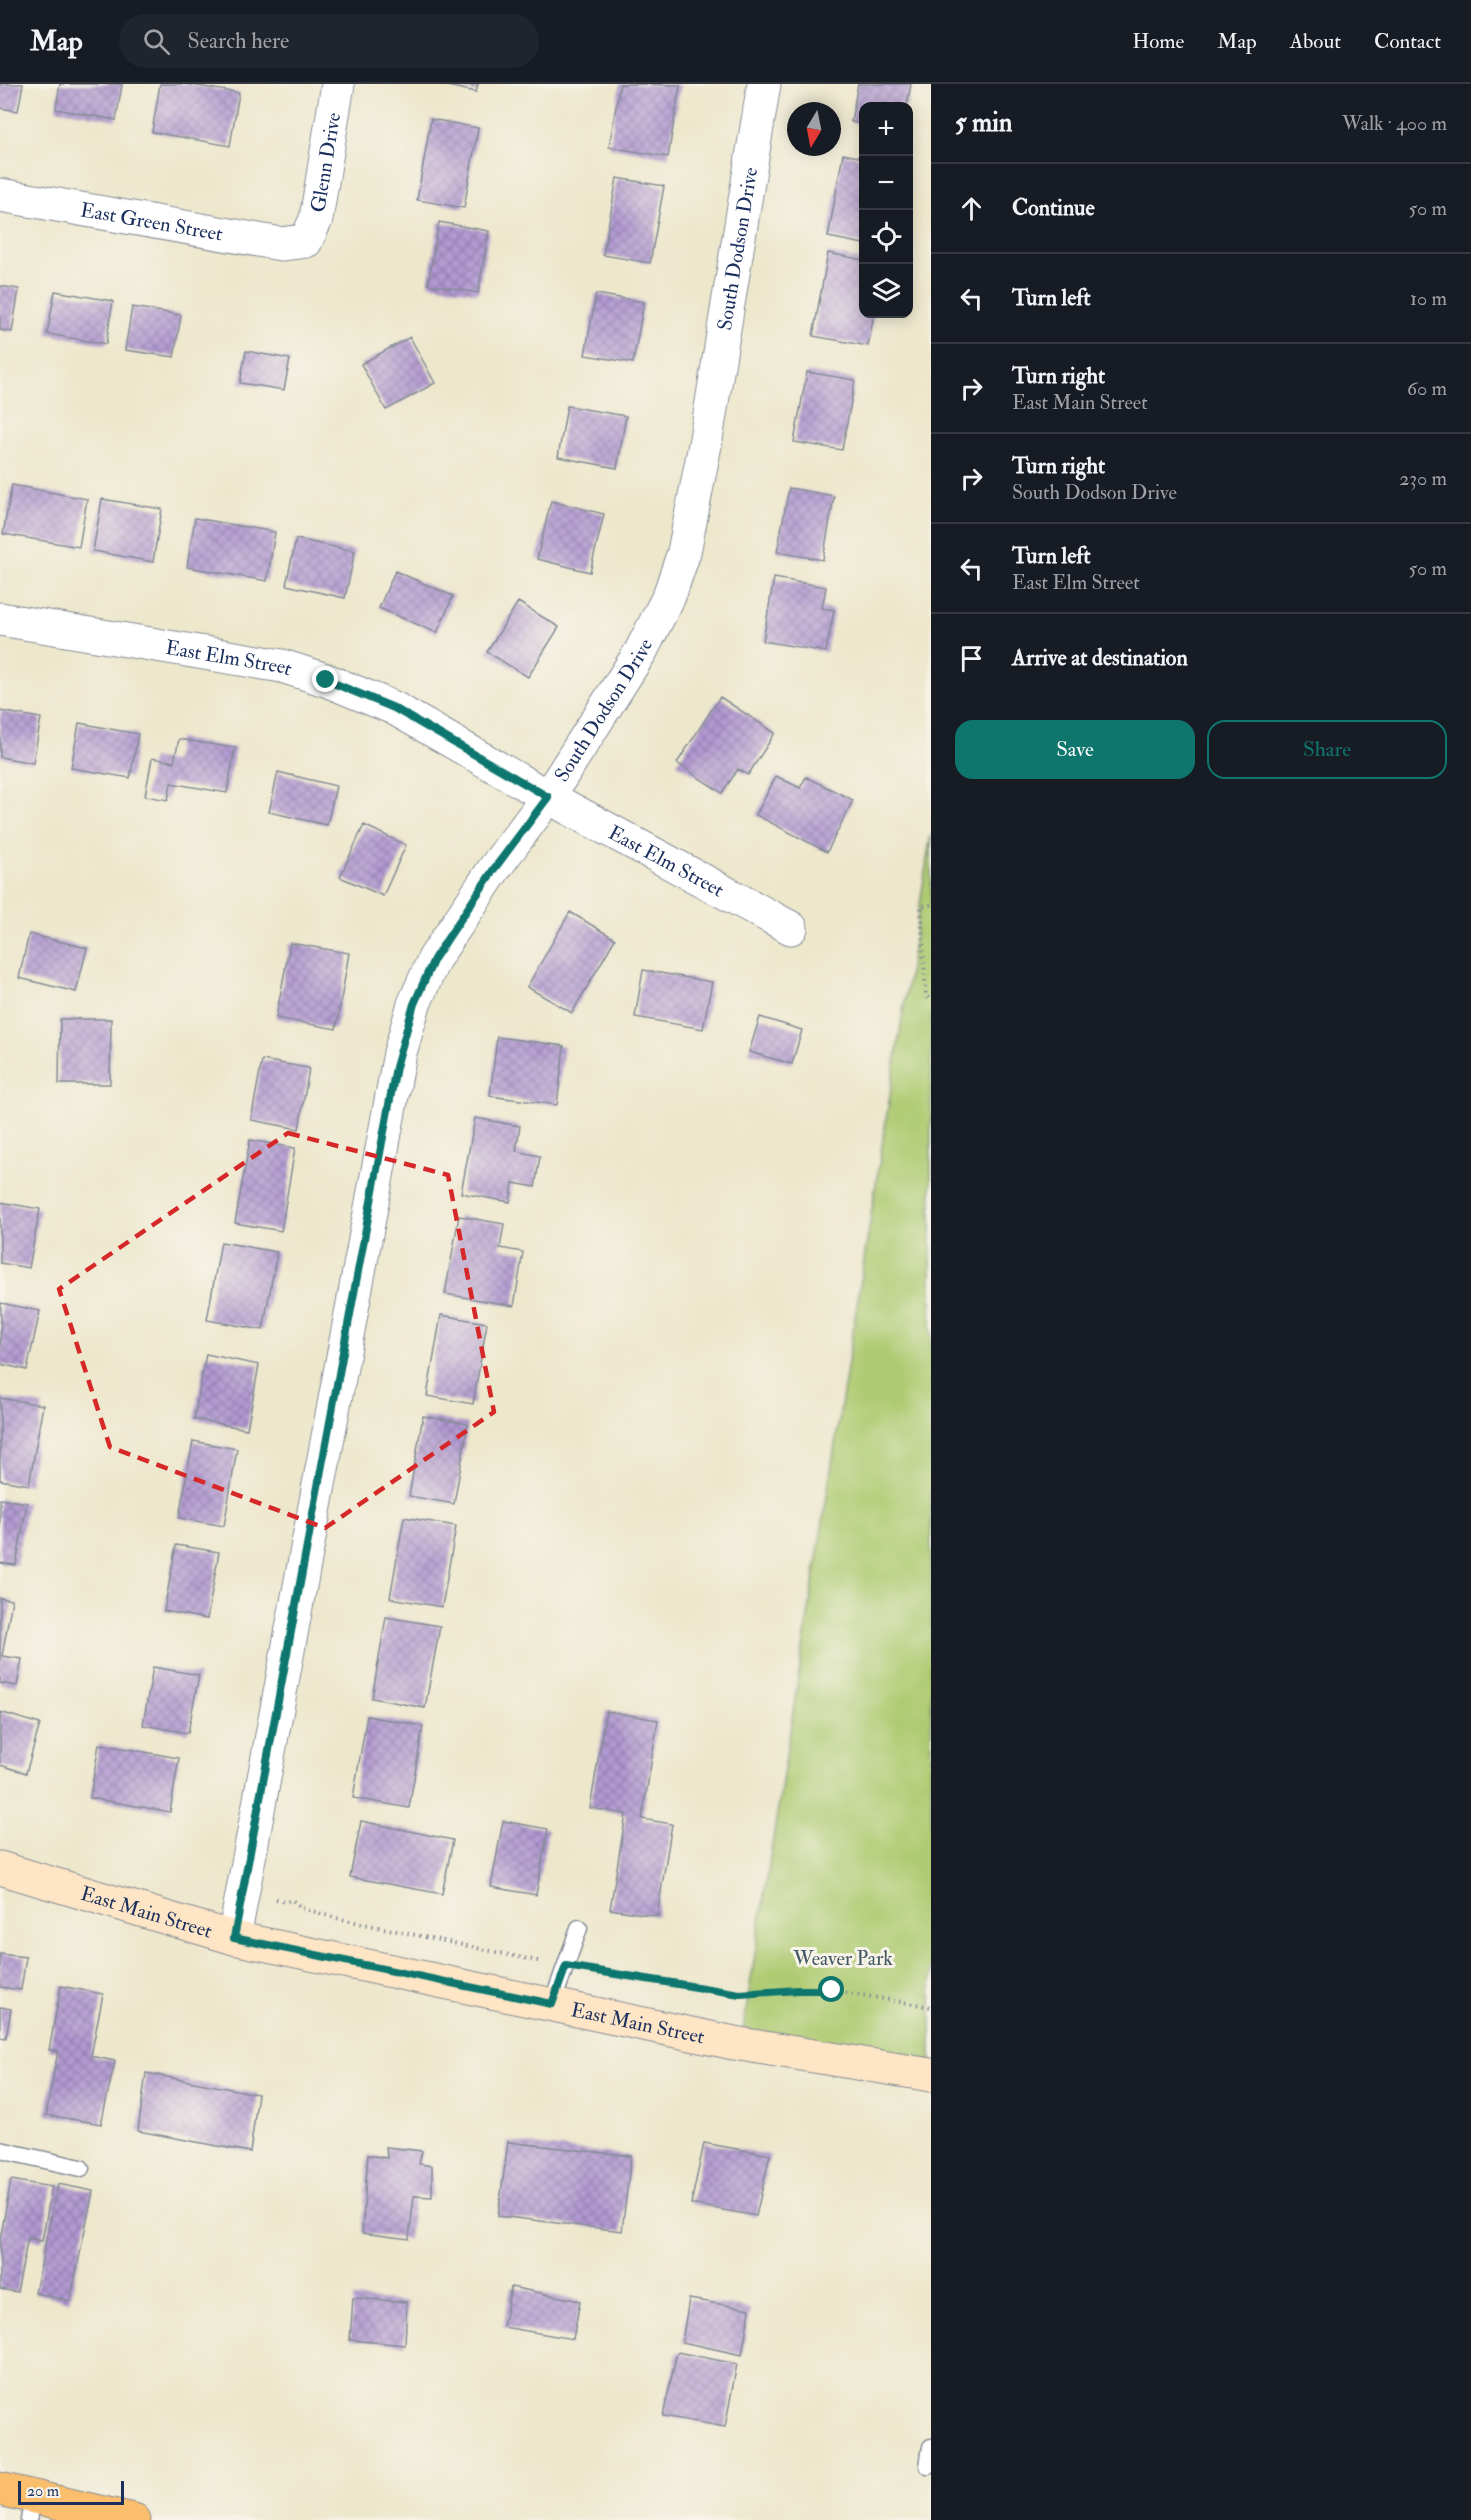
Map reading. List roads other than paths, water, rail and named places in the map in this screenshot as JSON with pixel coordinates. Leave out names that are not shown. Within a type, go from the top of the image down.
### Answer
[{"type":"main road","name":"East Main Street","points":[[0,1868],[234,1938],[734,2043],[931,2075]]},
{"type":"main road","points":[[0,2489],[31,2508],[134,2520]]},
{"type":"street","name":"Glenn Drive","points":[[306,241],[316,219],[338,84]]},
{"type":"street","name":"South Dodson Drive","points":[[234,1938],[398,1060],[414,1004],[434,959],[494,869],[548,797],[641,651],[669,596],[684,552],[705,445],[764,84]]},
{"type":"street","name":"East Green Street","points":[[0,195],[281,244],[306,241]]},
{"type":"street","name":"East Elm Street","points":[[0,619],[282,666],[326,680],[394,708],[548,797],[791,928]]},
{"type":"lane","points":[[552,2004],[579,1928]]},
{"type":"lane","points":[[0,2150],[81,2168]]},
{"type":"lane","points":[[928,2466],[931,2447]]},
{"type":"park label","name":"Weaver Park","points":[[843,1958]]}]
